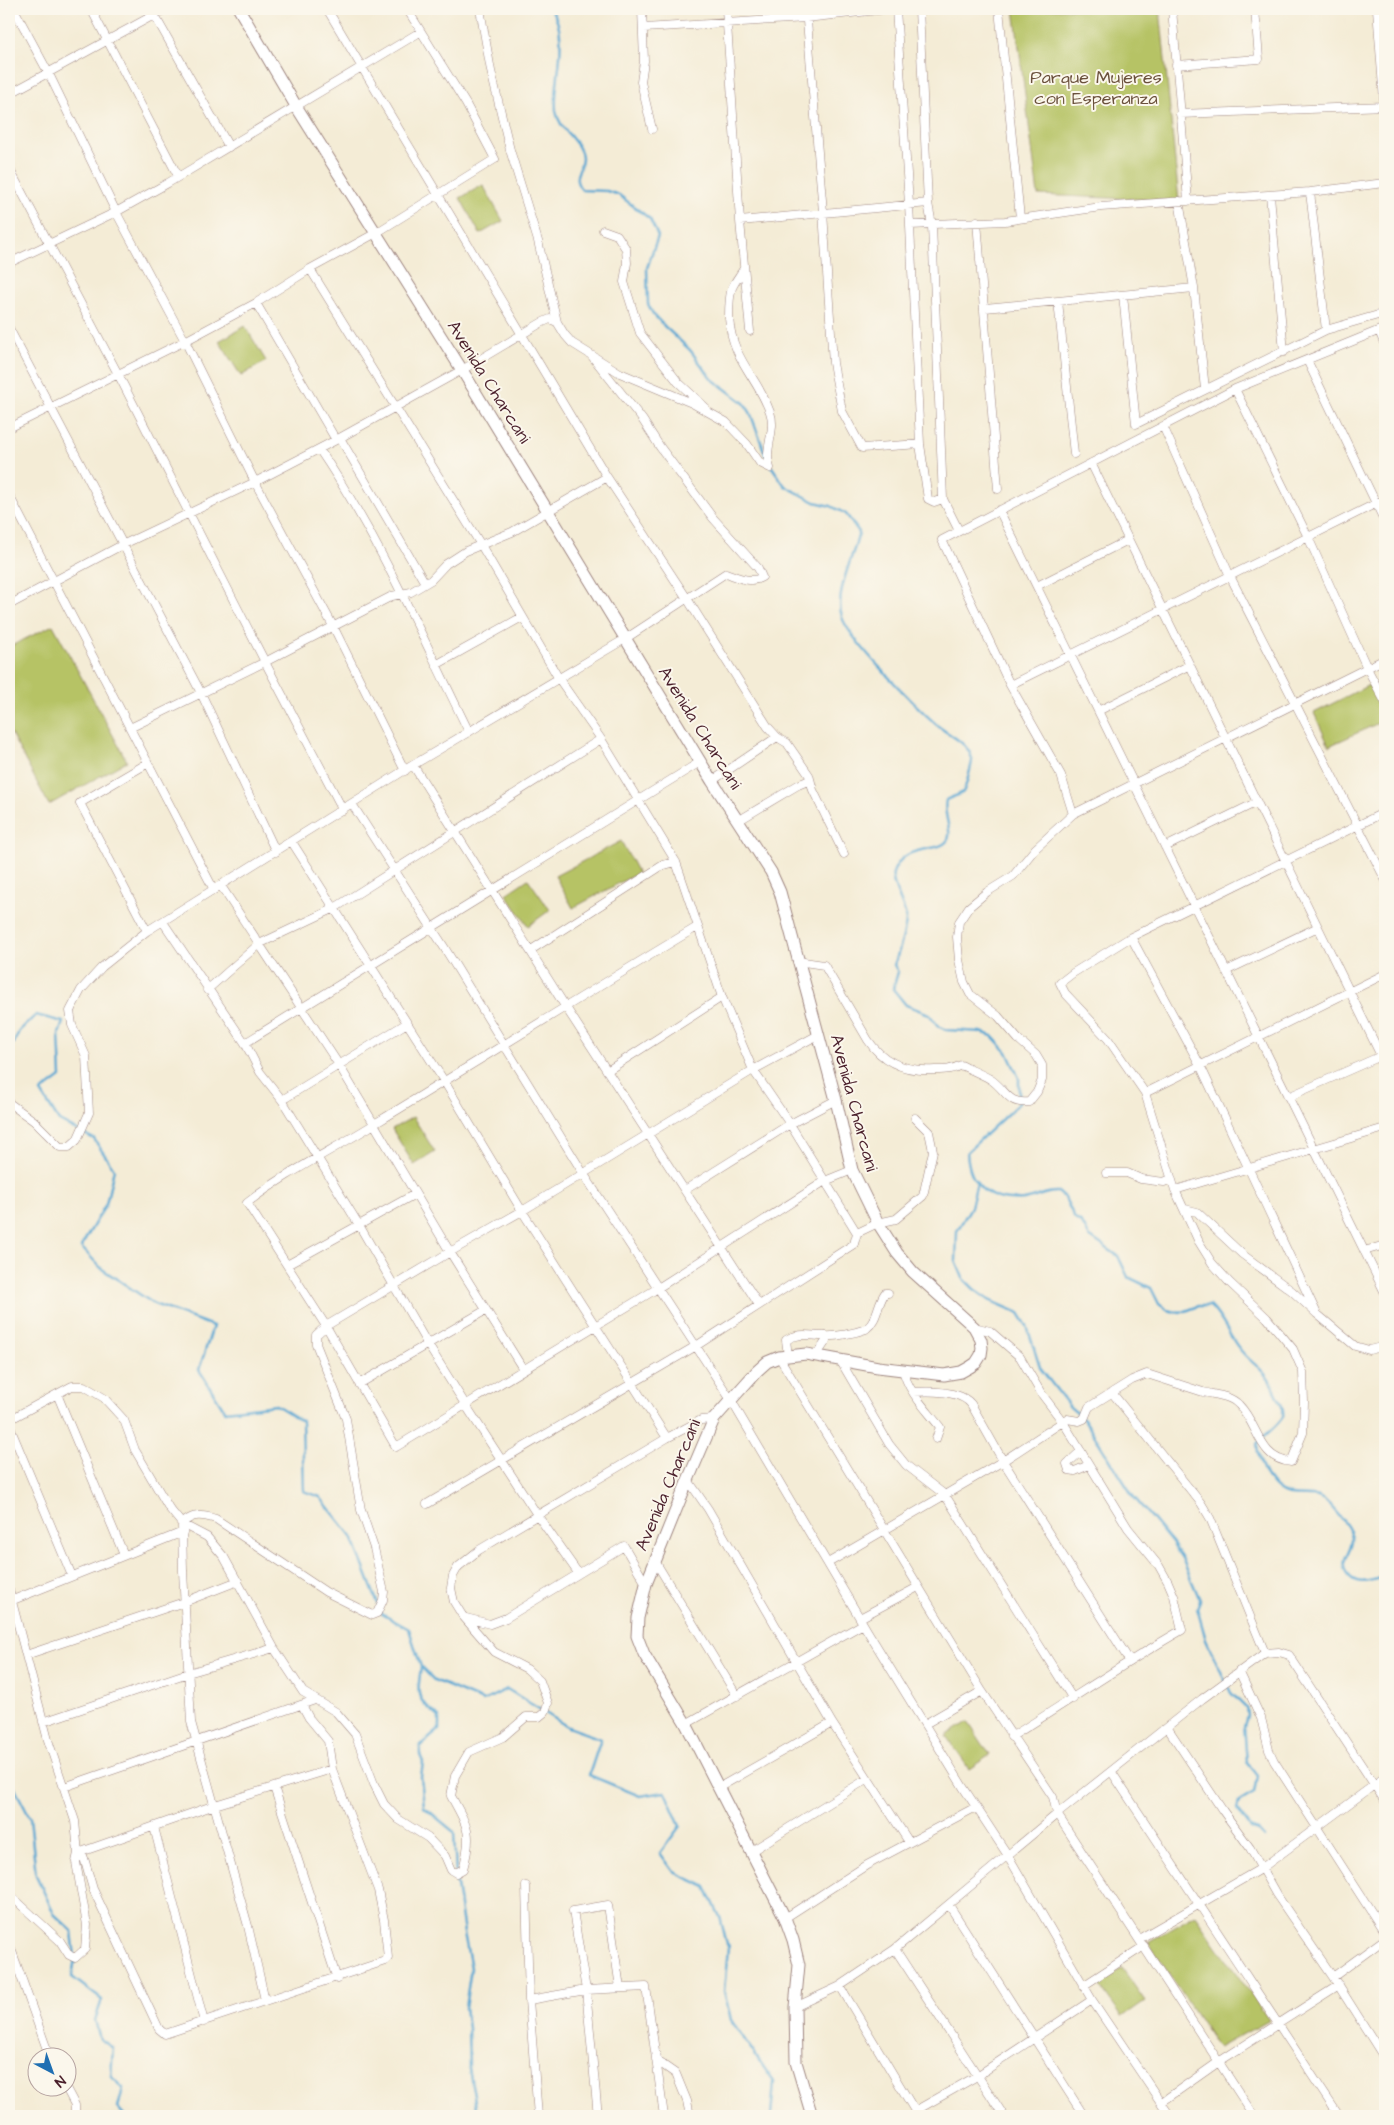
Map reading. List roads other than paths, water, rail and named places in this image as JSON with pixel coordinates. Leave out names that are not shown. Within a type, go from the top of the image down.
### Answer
[{"type":"main road","name":"Avenida Charcani","points":[[238,9],[296,106],[462,370],[700,762],[771,872],[780,892],[797,961],[836,1100],[852,1170],[878,1223],[897,1253],[913,1272],[974,1327],[981,1340],[981,1355],[976,1362],[961,1372],[944,1375],[806,1354],[783,1357],[767,1362],[714,1419],[646,1584],[638,1618],[637,1636],[644,1654],[686,1724],[785,1918],[793,1940],[799,1965],[795,2007],[796,2062],[812,2116]]},
{"type":"street","points":[[14,9],[116,212],[185,341],[255,482],[333,626],[405,771]]},
{"type":"street","points":[[91,9],[178,176]]},
{"type":"street","points":[[9,94],[108,42],[153,12],[165,9]]},
{"type":"street","points":[[327,9],[607,477],[688,600],[768,728],[777,737],[788,743],[810,775],[813,790],[844,854]]},
{"type":"street","points":[[9,428],[185,341],[256,303],[310,269],[376,233],[495,159],[466,104],[407,9]]},
{"type":"street","points":[[480,9],[491,71],[510,150],[538,241],[557,322],[572,343],[591,355],[620,372],[692,403],[726,422],[747,444],[760,463],[770,468],[766,459],[771,437],[770,412],[734,348],[730,334],[728,309],[732,288],[744,268]]},
{"type":"street","points":[[642,9],[644,61],[641,82],[652,129]]},
{"type":"street","points":[[726,9],[740,221],[750,331]]},
{"type":"street","points":[[806,9],[823,212],[833,363],[842,411],[862,448],[920,444]]},
{"type":"street","points":[[644,28],[806,18],[886,9]]},
{"type":"street","points":[[896,9],[909,204],[920,444],[928,499],[934,502],[943,499]]},
{"type":"street","points":[[919,9],[928,203],[932,224],[943,499],[959,531]]},
{"type":"street","points":[[999,9],[1020,218]]},
{"type":"street","points":[[1172,9],[1184,201],[1205,389]]},
{"type":"street","points":[[1176,65],[1259,60],[1255,9]]},
{"type":"street","points":[[1377,9],[1385,114]]},
{"type":"street","points":[[153,12],[229,147]]},
{"type":"street","points":[[9,263],[116,212],[229,147],[420,32]]},
{"type":"street","points":[[1180,114],[1384,106]]},
{"type":"street","points":[[9,168],[48,245],[118,374],[188,513],[343,810]]},
{"type":"street","points":[[910,225],[1020,218],[1101,207],[1310,192],[1385,183]]},
{"type":"street","points":[[1310,192],[1326,330]]},
{"type":"street","points":[[1270,195],[1284,352]]},
{"type":"street","points":[[740,221],[928,203]]},
{"type":"street","points":[[977,221],[998,489]]},
{"type":"street","points":[[603,230],[617,235],[626,249],[627,263],[624,282],[640,334],[678,382],[714,415]]},
{"type":"street","points":[[310,269],[481,545],[558,679],[601,739],[676,862],[722,997],[753,1070],[790,1124],[857,1233],[854,1244],[696,1346],[427,1504]]},
{"type":"street","points":[[985,308],[1194,288]]},
{"type":"street","points":[[1124,295],[1136,424],[1326,330],[1385,313]]},
{"type":"street","points":[[1058,301],[1074,454]]},
{"type":"street","points":[[256,303],[425,583]]},
{"type":"street","points":[[9,605],[122,545],[255,482],[338,439],[550,319],[557,322]]},
{"type":"street","points":[[9,328],[201,693],[276,852]]},
{"type":"street","points":[[1073,814],[1061,775],[1010,685],[942,540],[1235,389],[1382,329],[1385,346]]},
{"type":"street","points":[[9,1103],[34,1121],[60,1147],[69,1147],[77,1140],[84,1128],[89,1113],[86,1056],[72,1025],[70,1011],[81,990],[102,967],[147,932],[413,765],[688,600],[726,573],[757,581],[762,577],[758,568],[713,518],[660,447],[642,419],[591,355]]},
{"type":"street","points":[[1307,360],[1385,522]]},
{"type":"street","points":[[1235,389],[1308,537],[1367,668],[1385,702]]},
{"type":"street","points":[[1163,426],[1230,576],[1385,879]]},
{"type":"street","points":[[319,449],[337,475],[401,594],[470,732]]},
{"type":"street","points":[[1091,463],[1385,1064]]},
{"type":"street","points":[[130,728],[265,662],[392,596],[411,592],[425,583],[446,564],[466,551],[512,532],[547,510],[607,477]]},
{"type":"street","points":[[9,495],[214,890]]},
{"type":"street","points":[[1010,685],[1385,498]]},
{"type":"street","points":[[1000,510],[1385,1293]]},
{"type":"street","points":[[1036,586],[1128,540]]},
{"type":"street","points":[[436,666],[522,617]]},
{"type":"street","points":[[797,961],[824,965],[874,1050],[885,1060],[906,1069],[921,1071],[951,1070],[961,1065],[991,1080],[1013,1100],[1019,1103],[1029,1102],[1037,1092],[1042,1080],[1042,1065],[1036,1055],[1018,1039],[998,1016],[970,994],[964,982],[959,960],[957,937],[960,922],[969,907],[987,892],[1013,876],[1035,849],[1073,814],[1385,659]]},
{"type":"street","points":[[1098,711],[1190,665]]},
{"type":"street","points":[[712,780],[777,737]]},
{"type":"street","points":[[207,990],[259,944],[333,909],[601,739]]},
{"type":"street","points":[[245,1043],[302,1010],[432,927],[700,762]]},
{"type":"street","points":[[147,932],[80,803],[148,763]]},
{"type":"street","points":[[413,765],[532,950],[565,1006],[759,1305]]},
{"type":"street","points":[[738,821],[798,784],[810,780]]},
{"type":"street","points":[[1165,847],[1257,802]]},
{"type":"street","points":[[352,804],[432,927],[584,1173],[731,1400],[924,1724],[1007,1854],[1083,1986],[1162,2102],[1166,2115]]},
{"type":"street","points":[[828,1563],[1003,1461],[1068,1419],[1080,1421],[1084,1418],[1089,1407],[1132,1380],[1147,1374],[1205,1393],[1228,1398],[1239,1404],[1270,1455],[1280,1461],[1291,1462],[1298,1450],[1303,1433],[1303,1372],[1293,1349],[1267,1318],[1212,1263],[1199,1242],[1175,1190],[1145,1093],[1108,1039],[1065,993],[1060,984],[1063,979],[1073,972],[1131,937],[1385,812]]},
{"type":"street","points":[[292,842],[444,1081],[522,1211],[667,1438]]},
{"type":"street","points":[[532,950],[663,865],[676,862]]},
{"type":"street","points":[[221,886],[339,1065],[450,1252],[523,1369]]},
{"type":"street","points":[[163,922],[207,990],[245,1043],[260,1072],[282,1100],[359,1225],[428,1345],[538,1516],[578,1573]]},
{"type":"street","points":[[697,927],[565,1006],[374,1125],[317,1157],[247,1203],[326,1326],[396,1446],[658,1288],[826,1182],[852,1170]]},
{"type":"street","points":[[1226,971],[1318,927]]},
{"type":"street","points":[[1131,937],[1200,1065],[1317,1314]]},
{"type":"street","points":[[1145,1093],[1385,974]]},
{"type":"street","points":[[607,1071],[722,997]]},
{"type":"street","points":[[282,1100],[407,1023]]},
{"type":"street","points":[[13,1600],[124,1555],[182,1528],[194,1516],[204,1515],[216,1519],[326,1592],[372,1616],[377,1613],[383,1600],[384,1592],[374,1548],[361,1510],[346,1419],[316,1344],[316,1335],[326,1326],[522,1211],[753,1070],[818,1036]]},
{"type":"street","points":[[1288,1097],[1381,1056]]},
{"type":"street","points":[[685,1190],[790,1124],[836,1100]]},
{"type":"street","points":[[857,1233],[878,1223],[896,1219],[923,1196],[932,1151],[929,1132],[915,1118]]},
{"type":"street","points":[[1175,1190],[1385,1128]]},
{"type":"street","points":[[1106,1173],[1127,1173],[1141,1179],[1164,1182],[1171,1179]]},
{"type":"street","points":[[287,1265],[415,1194]]},
{"type":"street","points":[[1185,1209],[1196,1212],[1242,1254],[1292,1291],[1355,1346],[1370,1350],[1385,1346]]},
{"type":"street","points":[[1364,1252],[1385,1245]]},
{"type":"street","points":[[888,1293],[885,1293],[881,1298],[878,1310],[870,1326],[866,1329],[826,1336],[811,1334],[792,1336],[786,1340],[783,1357],[918,1587],[982,1691],[1053,1798],[1057,1814],[1220,2061],[1254,2116]]},
{"type":"street","points":[[359,1384],[486,1310]]},
{"type":"street","points":[[974,1327],[990,1331],[1020,1357],[1040,1393],[1063,1422],[1128,1528],[1168,1582],[1182,1630],[1129,1660],[1073,1699],[1012,1737]]},
{"type":"street","points":[[816,1356],[826,1341],[826,1336]]},
{"type":"street","points":[[840,1360],[889,1444],[906,1465],[945,1495],[1073,1699]]},
{"type":"street","points":[[902,1369],[904,1379],[941,1428],[936,1440]]},
{"type":"street","points":[[9,1420],[72,1386],[84,1386],[104,1398],[124,1420],[135,1450],[182,1528],[191,1722],[248,1926],[265,2000]]},
{"type":"street","points":[[913,1392],[948,1394],[968,1400],[1003,1461],[1129,1660]]},
{"type":"street","points":[[57,1394],[124,1555]]},
{"type":"street","points":[[1112,1394],[1201,1502],[1210,1518],[1265,1653]]},
{"type":"street","points":[[182,1528],[206,1537],[224,1557],[274,1648],[303,1692],[336,1712],[355,1734],[374,1784],[384,1804],[398,1819],[428,1838],[445,1856],[451,1870],[456,1873],[463,1869],[469,1836],[465,1821],[451,1796],[455,1776],[462,1762],[469,1752],[503,1737],[526,1717],[539,1717],[545,1712],[548,1703],[540,1681],[527,1669],[494,1652],[464,1618],[454,1602],[451,1588],[453,1576],[458,1567],[479,1550],[667,1438],[701,1420],[714,1419]]},
{"type":"street","points":[[9,1425],[72,1576]]},
{"type":"street","points":[[1081,1451],[1067,1464],[1069,1470],[1075,1471],[1089,1465]]},
{"type":"street","points":[[688,1480],[708,1509],[832,1723],[909,1842]]},
{"type":"street","points":[[464,1618],[490,1624],[506,1618],[624,1546],[646,1584]]},
{"type":"street","points":[[655,1561],[737,1696]]},
{"type":"street","points":[[26,1655],[184,1602],[238,1581]]},
{"type":"street","points":[[686,1724],[795,1662],[918,1587]]},
{"type":"street","points":[[9,1590],[43,1722],[75,1821],[78,1852],[76,1862],[87,1925],[84,1949],[74,1958],[69,1955],[60,1942],[9,1894]]},
{"type":"street","points":[[43,1722],[188,1673],[274,1648]]},
{"type":"street","points":[[795,2007],[840,1986],[895,1949],[1057,1814],[1265,1653],[1279,1652],[1289,1655],[1385,1800]]},
{"type":"street","points":[[1240,1671],[1256,1706],[1274,1761],[1385,1932]]},
{"type":"street","points":[[924,1724],[982,1691]]},
{"type":"street","points":[[64,1787],[315,1700]]},
{"type":"street","points":[[78,1852],[84,1858],[93,1889],[159,2029],[165,2034],[265,2000],[336,1979],[385,1961],[388,1953],[378,1890],[332,1770],[328,1741],[309,1718],[302,1705]]},
{"type":"street","points":[[718,1788],[832,1723]]},
{"type":"street","points":[[1167,1727],[1250,1848],[1276,1894],[1339,1985],[1385,2059]]},
{"type":"street","points":[[78,1852],[214,1805],[332,1770]]},
{"type":"street","points":[[1111,1771],[1339,2116]]},
{"type":"street","points":[[1083,1986],[1141,1943],[1262,1868],[1385,1777]]},
{"type":"street","points":[[750,1852],[867,1779]]},
{"type":"street","points":[[274,1787],[336,1979]]},
{"type":"street","points":[[785,1918],[867,1865],[976,1807]]},
{"type":"street","points":[[154,1827],[204,2022]]},
{"type":"street","points":[[526,1886],[529,2000],[538,2116]]},
{"type":"street","points":[[598,2116],[586,1990],[573,1911],[608,1905],[620,1988]]},
{"type":"street","points":[[949,1905],[1084,2116]]},
{"type":"street","points":[[1333,1976],[1385,1940]]},
{"type":"street","points":[[9,1943],[46,2048]]},
{"type":"street","points":[[895,1949],[1004,2116]]},
{"type":"street","points":[[1162,2102],[1220,2061],[1339,1985]]},
{"type":"street","points":[[529,2000],[586,1990],[643,1986],[648,1990],[664,2116]]},
{"type":"street","points":[[840,1986],[917,2114],[1092,2000]]},
{"type":"street","points":[[656,2060],[676,2074],[687,2101],[690,2116]]},
{"type":"street","points":[[71,2098],[75,2105],[75,2116]]},
{"type":"waterway","points":[[551,9],[557,20],[561,45],[556,111],[561,125],[575,141],[581,152],[582,163],[577,181],[582,190],[607,191],[619,195],[650,219],[658,236],[647,268],[648,304],[653,314],[690,350],[712,379],[744,403],[750,412],[766,456]]},
{"type":"waterway","points":[[772,467],[785,486],[815,502],[831,506],[846,514],[859,532],[841,597],[840,607],[847,628],[870,657],[916,705],[938,726],[967,748],[972,759],[969,776],[963,792],[946,800],[945,811],[949,833],[947,841],[942,845],[920,850],[904,857],[898,863],[893,873],[895,888],[906,917],[904,934],[894,965],[898,972],[893,989],[906,1005],[929,1014],[938,1026],[947,1030],[981,1032],[992,1036],[1007,1052],[1019,1078],[1019,1103],[967,1152],[972,1175],[984,1190],[1001,1199],[1024,1200],[1058,1192],[1065,1198],[1075,1219],[1082,1223],[1089,1236],[1118,1256],[1128,1277],[1151,1288],[1159,1304],[1167,1310],[1180,1313],[1199,1306],[1210,1306],[1241,1351],[1262,1371],[1273,1386],[1282,1406],[1282,1419],[1257,1444],[1262,1467],[1266,1475],[1276,1488],[1283,1493],[1314,1496],[1329,1504],[1349,1530],[1352,1537],[1345,1559],[1346,1571],[1351,1578],[1364,1582],[1385,1577]]},
{"type":"waterway","points":[[9,1044],[14,1043],[19,1031],[36,1015],[63,1022],[59,1034],[61,1077],[41,1092],[59,1121],[94,1139],[114,1169],[106,1204],[81,1247],[102,1269],[154,1304],[213,1326],[199,1370],[225,1411],[276,1405],[302,1421],[304,1491],[320,1497],[352,1537],[378,1604]]},
{"type":"waterway","points":[[977,1182],[971,1207],[957,1231],[956,1261],[963,1278],[989,1300],[1019,1313],[1027,1326],[1040,1368],[1070,1407],[1084,1419],[1133,1496],[1182,1558],[1200,1600],[1197,1608],[1206,1640],[1231,1693],[1246,1708],[1247,1716],[1244,1726],[1247,1762],[1257,1775],[1254,1793],[1239,1802],[1237,1809],[1252,1829],[1258,1831],[1264,1837]]},
{"type":"waterway","points":[[380,1609],[382,1614],[409,1629],[421,1667],[434,1680],[483,1701],[507,1689],[568,1727],[601,1739],[589,1775],[640,1796],[665,1792],[680,1826],[660,1853],[674,1872],[706,1887],[720,1917],[728,1948],[724,1991],[731,2020],[774,2082],[771,2116]]},
{"type":"waterway","points":[[421,1667],[420,1696],[426,1705],[439,1717],[439,1730],[420,1746],[420,1755],[423,1762],[421,1777],[424,1807],[454,1832],[456,1878],[471,1968],[465,2008],[468,2028],[469,2068],[476,2107],[474,2116]]},
{"type":"waterway","points":[[9,1777],[30,1818],[36,1875],[54,1914],[72,1931],[75,1958],[72,1977],[102,2000],[95,2020],[100,2039],[113,2048],[111,2077],[123,2088],[118,2108],[125,2116]]},
{"type":"park label","name":"Parque Mujeres con Esperanza","points":[[1096,87]]}]
